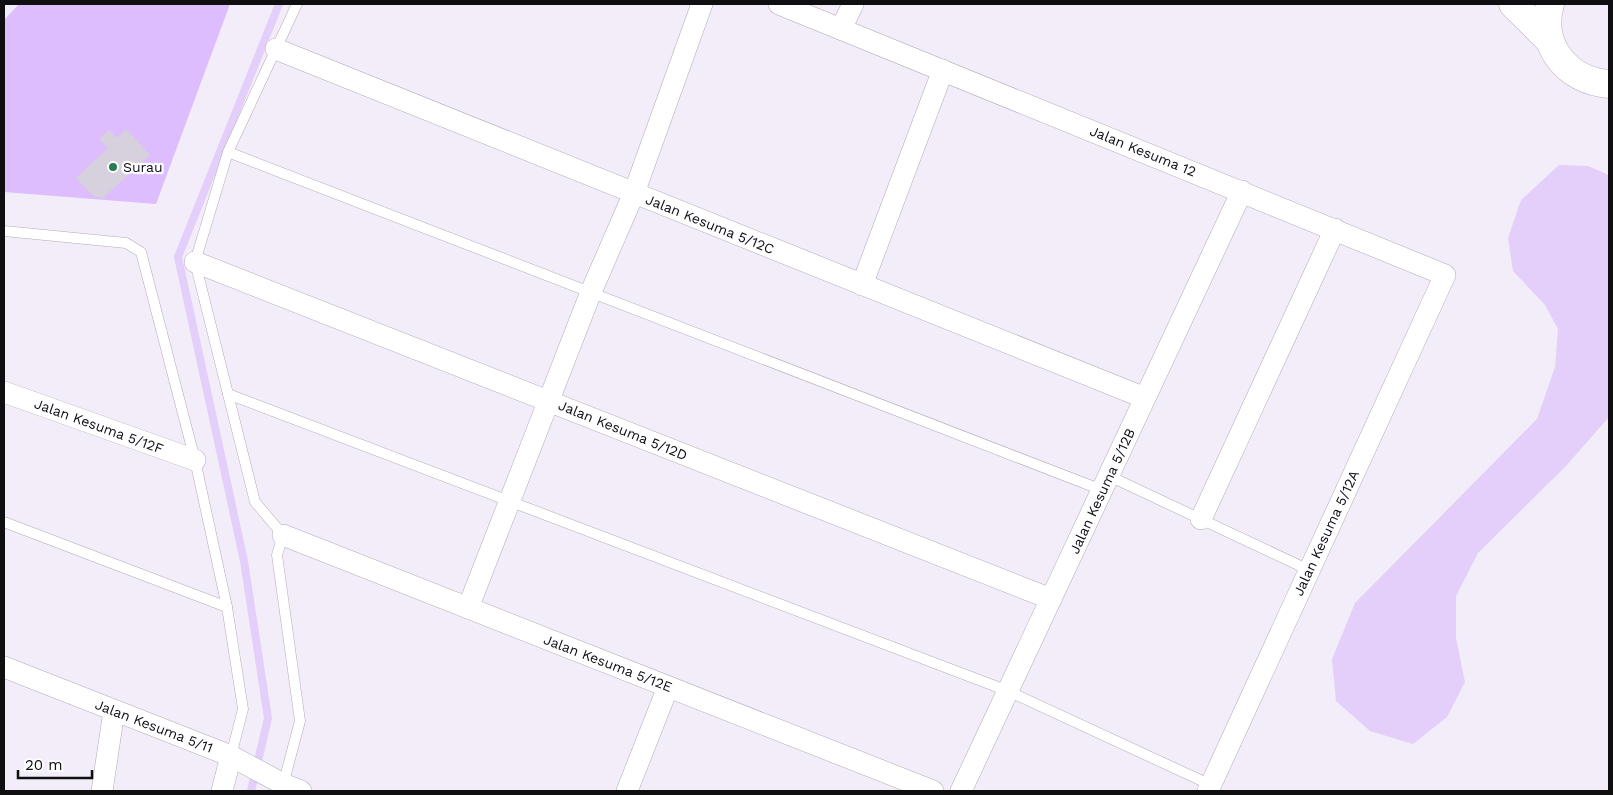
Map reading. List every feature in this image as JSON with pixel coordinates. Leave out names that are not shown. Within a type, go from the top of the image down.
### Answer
[{"type":"street","points":[[468,608],[591,292],[634,193],[702,4]]},
{"type":"street","points":[[779,4],[841,28],[853,4]]},
{"type":"street","points":[[1513,4],[1550,41]]},
{"type":"street","points":[[1550,4],[1548,20],[1550,41],[1558,58],[1572,72],[1589,81],[1609,84]]},
{"type":"street","name":"Jalan Kesuma 12","points":[[841,28],[1445,275]]},
{"type":"street","name":"Jalan Kesuma 5/12C","points":[[276,49],[1145,398]]},
{"type":"street","points":[[862,285],[943,70]]},
{"type":"street","name":"Jalan Kesuma 5/12B","points":[[961,791],[1242,191]]},
{"type":"street","points":[[1201,519],[1335,229]]},
{"type":"street","name":"Jalan Kesuma 5/12D","points":[[195,262],[1051,599]]},
{"type":"street","name":"Jalan Kesuma 5/12A","points":[[1209,788],[1445,275]]},
{"type":"street","name":"Jalan Kesuma 5/12F","points":[[4,392],[195,460]]},
{"type":"street","name":"Jalan Kesuma 5/12E","points":[[283,535],[933,791]]},
{"type":"street","name":"Jalan Kesuma 5/11","points":[[4,667],[248,765],[288,789]]},
{"type":"street","points":[[627,791],[668,687]]},
{"type":"street","points":[[102,791],[114,711]]},
{"type":"street","points":[[222,791],[248,765]]},
{"type":"lane","points":[[288,789],[300,722],[277,555],[283,535],[255,502],[195,262],[228,152],[297,4]]},
{"type":"lane","points":[[228,152],[591,292],[1201,519],[1309,570]]},
{"type":"lane","points":[[4,231],[126,243],[141,252],[195,460],[227,607],[243,709],[248,765]]},
{"type":"lane","points":[[228,394],[1008,691],[1209,788]]},
{"type":"lane","points":[[4,522],[227,607]]},
{"type":"shaded area","points":[[19,4],[230,4],[156,204],[4,192],[4,20]]},
{"type":"shaded area","points":[[1559,165],[1588,166],[1609,175],[1609,417],[1566,466],[1478,553],[1456,596],[1456,638],[1465,682],[1447,717],[1413,744],[1370,731],[1336,701],[1332,659],[1355,603],[1537,419],[1555,367],[1558,329],[1545,305],[1513,271],[1508,238],[1521,200]]},
{"type":"building","name":"Surau","points":[[126,129],[150,155],[103,198],[93,196],[76,178],[108,148],[99,139],[109,130],[117,138]]},
{"type":"waterway","points":[[251,791],[268,718],[244,561],[178,257],[279,4]]},
{"type":"place","name":"Surau","points":[[113,167]]}]
